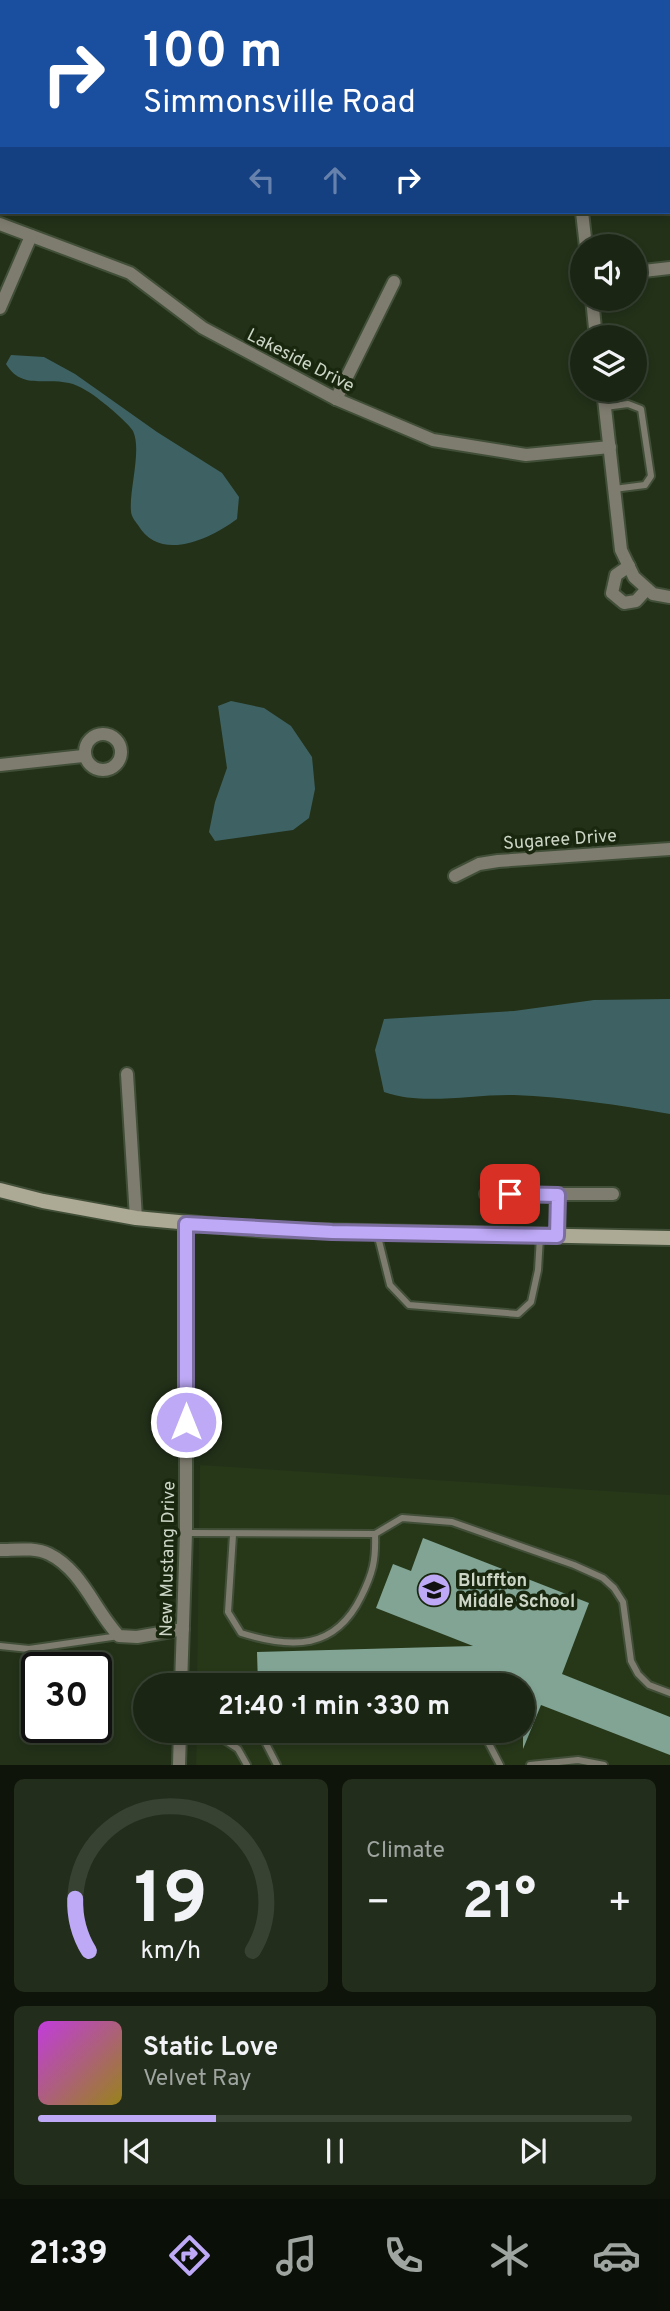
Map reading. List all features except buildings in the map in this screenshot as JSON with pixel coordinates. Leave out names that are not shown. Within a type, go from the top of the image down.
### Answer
[{"type":"street","points":[[582,214],[585,234]]},
{"type":"street","name":"Lakeside Drive","points":[[0,224],[130,273],[203,328],[336,399],[433,440],[526,455],[610,447]]},
{"type":"street","points":[[0,308],[32,236]]},
{"type":"street","points":[[647,271],[670,268]]},
{"type":"street","points":[[336,399],[394,282]]},
{"type":"street","points":[[604,402],[621,550],[634,577],[653,594],[670,597]]},
{"type":"street","points":[[629,566],[616,575],[612,593],[624,603],[636,601],[647,589]]},
{"type":"street","points":[[0,765],[83,756]]},
{"type":"street","name":"Sugaree Drive","points":[[455,876],[479,864],[498,860],[670,849]]},
{"type":"street","points":[[127,1074],[136,1219]]},
{"type":"street","points":[[0,1190],[136,1219],[264,1230],[670,1238]]},
{"type":"street","points":[[486,1194],[613,1194]]},
{"type":"street","points":[[557,1236],[558,1195]]},
{"type":"street","name":"New Mustang Drive","points":[[181,1673],[186,1533],[186,1224]]},
{"type":"street","points":[[0,1550],[48,1553],[69,1569],[119,1636],[137,1637],[183,1629]]},
{"type":"street","points":[[179,1765],[180,1743]]},
{"type":"lane","points":[[605,407],[628,404],[641,409],[651,476],[645,485],[614,489]]},
{"type":"lane","points":[[377,1233],[390,1285],[409,1305],[518,1314],[531,1302],[538,1270],[540,1236]]},
{"type":"lane","points":[[186,1533],[375,1534],[402,1518],[453,1522],[603,1578],[623,1602],[631,1661],[638,1674],[649,1685],[670,1693]]},
{"type":"lane","points":[[233,1535],[228,1612],[241,1633],[265,1641],[308,1643],[336,1631],[354,1613],[376,1558],[375,1534]]},
{"type":"lane","points":[[0,1646],[29,1649],[119,1636]]},
{"type":"lane","points":[[229,1743],[238,1749],[247,1765]]},
{"type":"lane","points":[[266,1743],[277,1765]]},
{"type":"lane","points":[[488,1743],[499,1765]]},
{"type":"lane","points":[[530,1765],[578,1760],[604,1765]]},
{"type":"shaded area","name":"Bluffton Middle School","points":[[200,1465],[670,1495],[670,1765],[196,1765],[197,1743],[535,1743],[535,1673],[197,1673]]},
{"type":"water","points":[[11,355],[44,357],[75,374],[157,432],[222,473],[239,497],[237,519],[213,534],[186,544],[159,543],[147,536],[131,513],[136,449],[131,428],[86,390],[69,383],[34,381],[19,377],[6,364]]},
{"type":"water","points":[[231,701],[264,708],[291,726],[312,757],[315,789],[309,818],[293,830],[215,841],[209,832],[215,802],[227,768],[218,706]]},
{"type":"water","points":[[670,999],[670,1114],[534,1096],[431,1099],[384,1092],[375,1050],[384,1019],[514,1011],[594,1000]]},
{"type":"place","name":"Bluffton Middle School","points":[[434,1590]]},
{"type":"route","points":[[186,1422],[186,1224],[264,1230],[557,1236],[558,1195],[510,1194]]}]
